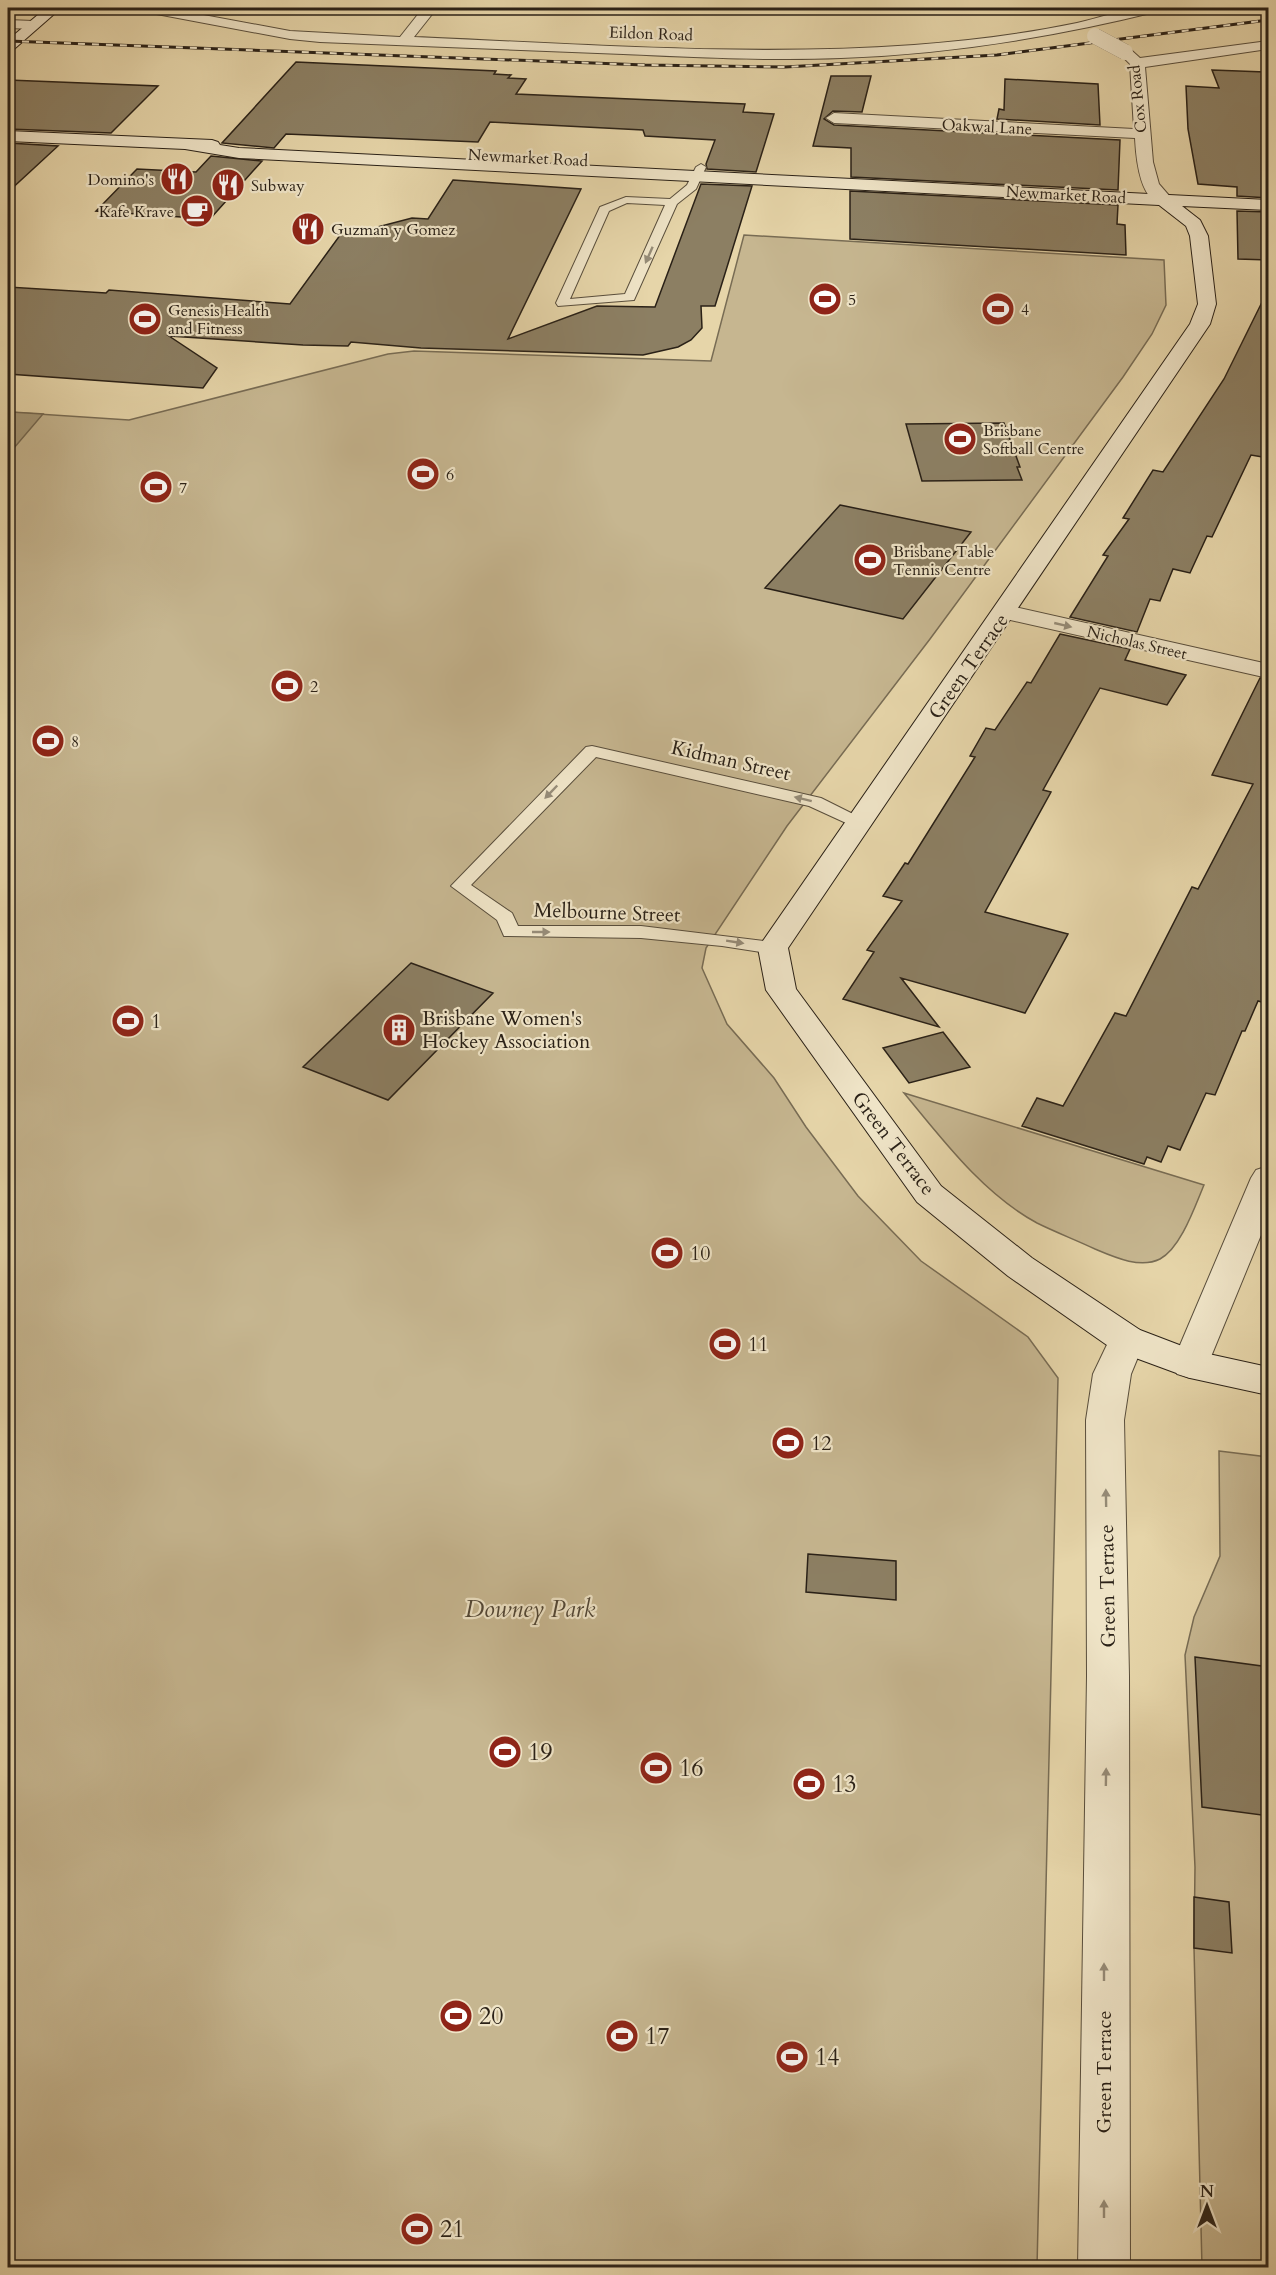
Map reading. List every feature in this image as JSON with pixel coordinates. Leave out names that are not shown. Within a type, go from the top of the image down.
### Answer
[{"type":"street","points":[[8,47],[54,8]]},
{"type":"street","name":"Eildon Road","points":[[146,8],[305,37],[802,56],[917,49],[1076,27],[1154,8]]},
{"type":"street","points":[[403,42],[430,8]]},
{"type":"street","points":[[8,24],[33,26]]},
{"type":"street","name":"Cox Road","points":[[1076,27],[1131,57],[1141,134],[1151,185],[1163,199]]},
{"type":"street","points":[[1131,57],[1173,60],[1269,45]]},
{"type":"street","name":"Oakwal Lane","points":[[834,118],[1141,134]]},
{"type":"street","name":"Newmarket Road","points":[[8,136],[191,146],[239,153],[699,172],[812,183],[864,183],[1269,205]]},
{"type":"street","name":"Green Terrace","points":[[1104,2268],[1108,1676],[1105,1420],[1112,1374],[1127,1340],[1020,1267],[930,1194],[781,990],[772,948],[857,822],[1006,612],[1183,350],[1205,312],[1206,291],[1198,231],[1189,219],[1163,199]]},
{"type":"street","name":"Nicholas Street","points":[[1006,612],[1269,671]]},
{"type":"street","points":[[1190,1364],[1269,1178]]},
{"type":"street","points":[[1127,1340],[1190,1364],[1269,1382]]},
{"type":"lane","points":[[672,202],[626,200],[604,209],[562,303],[630,297],[672,202],[688,191],[699,172]]},
{"type":"lane","name":"Kidman Street","points":[[460,886],[592,750],[815,802],[857,822]]},
{"type":"lane","name":"Melbourne Street","points":[[460,886],[505,917],[511,932],[641,932],[723,940],[772,948]]},
{"type":"green space","name":"Downey Park","points":[[744,235],[1164,260],[1166,305],[1152,334],[1123,377],[930,639],[787,826],[706,948],[702,968],[727,1024],[774,1078],[806,1127],[858,1196],[921,1261],[1028,1337],[1058,1378],[1037,2267],[8,2267],[8,412],[129,420],[388,354],[414,351],[711,361]]},
{"type":"green space","points":[[904,1093],[1204,1185],[1181,1236],[1168,1254],[1152,1262],[1144,1263],[1119,1258],[1037,1223],[1017,1211],[981,1181],[933,1129]]},
{"type":"green space","points":[[1219,1451],[1268,1457],[1268,2267],[1202,2267],[1194,1948],[1195,1867],[1185,1655],[1194,1617],[1220,1556]]},
{"type":"shaded area","points":[[11,412],[43,414],[8,455],[8,416]]},
{"type":"building","points":[[296,62],[496,71],[494,74],[511,75],[508,78],[526,79],[516,94],[745,104],[743,112],[774,114],[756,172],[707,169],[706,164],[715,140],[645,136],[643,130],[490,122],[478,142],[286,134],[274,148],[222,143]]},
{"type":"building","points":[[1212,70],[1265,72],[1269,92],[1269,198],[1237,196],[1237,187],[1198,184],[1188,129],[1186,86],[1219,88]]},
{"type":"building","points":[[831,76],[871,76],[862,112],[833,111],[824,119],[834,125],[1120,140],[1118,190],[851,177],[851,148],[813,146]]},
{"type":"building","points":[[1005,79],[1098,84],[1100,125],[997,119],[999,109],[1004,110]]},
{"type":"building","points":[[8,80],[158,86],[111,133],[8,129]]},
{"type":"building","points":[[8,143],[58,146],[8,192]]},
{"type":"building","points":[[211,156],[262,161],[210,219],[96,211],[137,169],[196,172]]},
{"type":"building","points":[[453,180],[581,189],[508,339],[597,306],[655,307],[701,184],[752,186],[715,306],[701,306],[702,328],[691,340],[678,347],[643,355],[421,348],[351,342],[348,346],[303,345],[169,336],[217,368],[203,388],[8,374],[8,287],[106,293],[109,290],[290,304],[346,227],[370,229],[412,218],[428,219]]},
{"type":"building","points":[[850,191],[1118,205],[1117,224],[1125,225],[1126,255],[850,239]]},
{"type":"building","points":[[1237,211],[1269,212],[1269,260],[1238,259]]},
{"type":"building","points":[[1269,288],[1269,458],[1251,455],[1212,537],[1207,536],[1190,573],[1173,569],[1160,601],[1150,599],[1137,632],[1070,617],[1108,556],[1103,555],[1129,519],[1123,518],[1153,470],[1163,472],[1224,379]]},
{"type":"building","name":"Brisbane Softball Centre","points":[[1004,423],[1020,467],[1017,467],[1022,480],[922,481],[906,424]]},
{"type":"building","name":"Brisbane Table Tennis Centre","points":[[840,505],[971,532],[903,619],[765,588]]},
{"type":"building","points":[[1060,634],[1130,649],[1125,660],[1186,675],[1167,705],[1100,688],[1043,790],[1051,792],[985,912],[1068,934],[1025,1013],[901,978],[939,1027],[843,999],[874,952],[867,950],[902,901],[883,896],[905,863],[908,864],[975,757],[970,756],[986,728],[995,730],[1027,682],[1031,683]]},
{"type":"building","points":[[1260,678],[1269,680],[1269,987],[1262,1002],[1258,1001],[1245,1031],[1242,1031],[1215,1095],[1206,1093],[1180,1150],[1168,1146],[1161,1162],[1147,1157],[1144,1164],[1022,1126],[1037,1098],[1063,1106],[1115,1013],[1126,1016],[1192,887],[1198,889],[1253,784],[1212,775]]},
{"type":"building","name":"Brisbane Women's Hockey Association","points":[[411,963],[493,993],[388,1100],[303,1067]]},
{"type":"building","points":[[943,1032],[970,1067],[909,1083],[883,1048]]},
{"type":"building","points":[[808,1554],[896,1561],[896,1600],[806,1592]]},
{"type":"building","points":[[1195,1657],[1269,1667],[1269,1816],[1202,1807]]},
{"type":"building","points":[[1194,1897],[1229,1902],[1232,1953],[1194,1948]]},
{"type":"railway","points":[[8,41],[645,65],[785,67],[997,55],[1268,20]]},
{"type":"place","name":"Domino's","points":[[177,179]]},
{"type":"place","name":"Subway","points":[[228,185]]},
{"type":"place","name":"Kafe Krave","points":[[197,211]]},
{"type":"place","name":"Guzman y Gomez","points":[[308,229]]},
{"type":"place","name":"5","points":[[825,299]]},
{"type":"place","name":"4","points":[[998,309]]},
{"type":"place","name":"Genesis Health and Fitness","points":[[145,319]]},
{"type":"place","name":"Brisbane Softball Centre","points":[[960,439]]},
{"type":"place","name":"6","points":[[423,474]]},
{"type":"place","name":"7","points":[[156,487]]},
{"type":"place","name":"Brisbane Table Tennis Centre","points":[[870,560]]},
{"type":"place","name":"2","points":[[287,686]]},
{"type":"place","name":"8","points":[[48,741]]},
{"type":"place","name":"1","points":[[128,1021]]},
{"type":"place","name":"Brisbane Women's Hockey Association","points":[[399,1030]]},
{"type":"place","name":"10","points":[[667,1253]]},
{"type":"place","name":"11","points":[[725,1344]]},
{"type":"place","name":"12","points":[[788,1443]]},
{"type":"place","name":"19","points":[[505,1752]]},
{"type":"place","name":"16","points":[[656,1768]]},
{"type":"place","name":"13","points":[[809,1784]]},
{"type":"place","name":"20","points":[[456,2016]]},
{"type":"place","name":"17","points":[[622,2036]]},
{"type":"place","name":"14","points":[[792,2057]]},
{"type":"place","name":"21","points":[[417,2229]]}]
